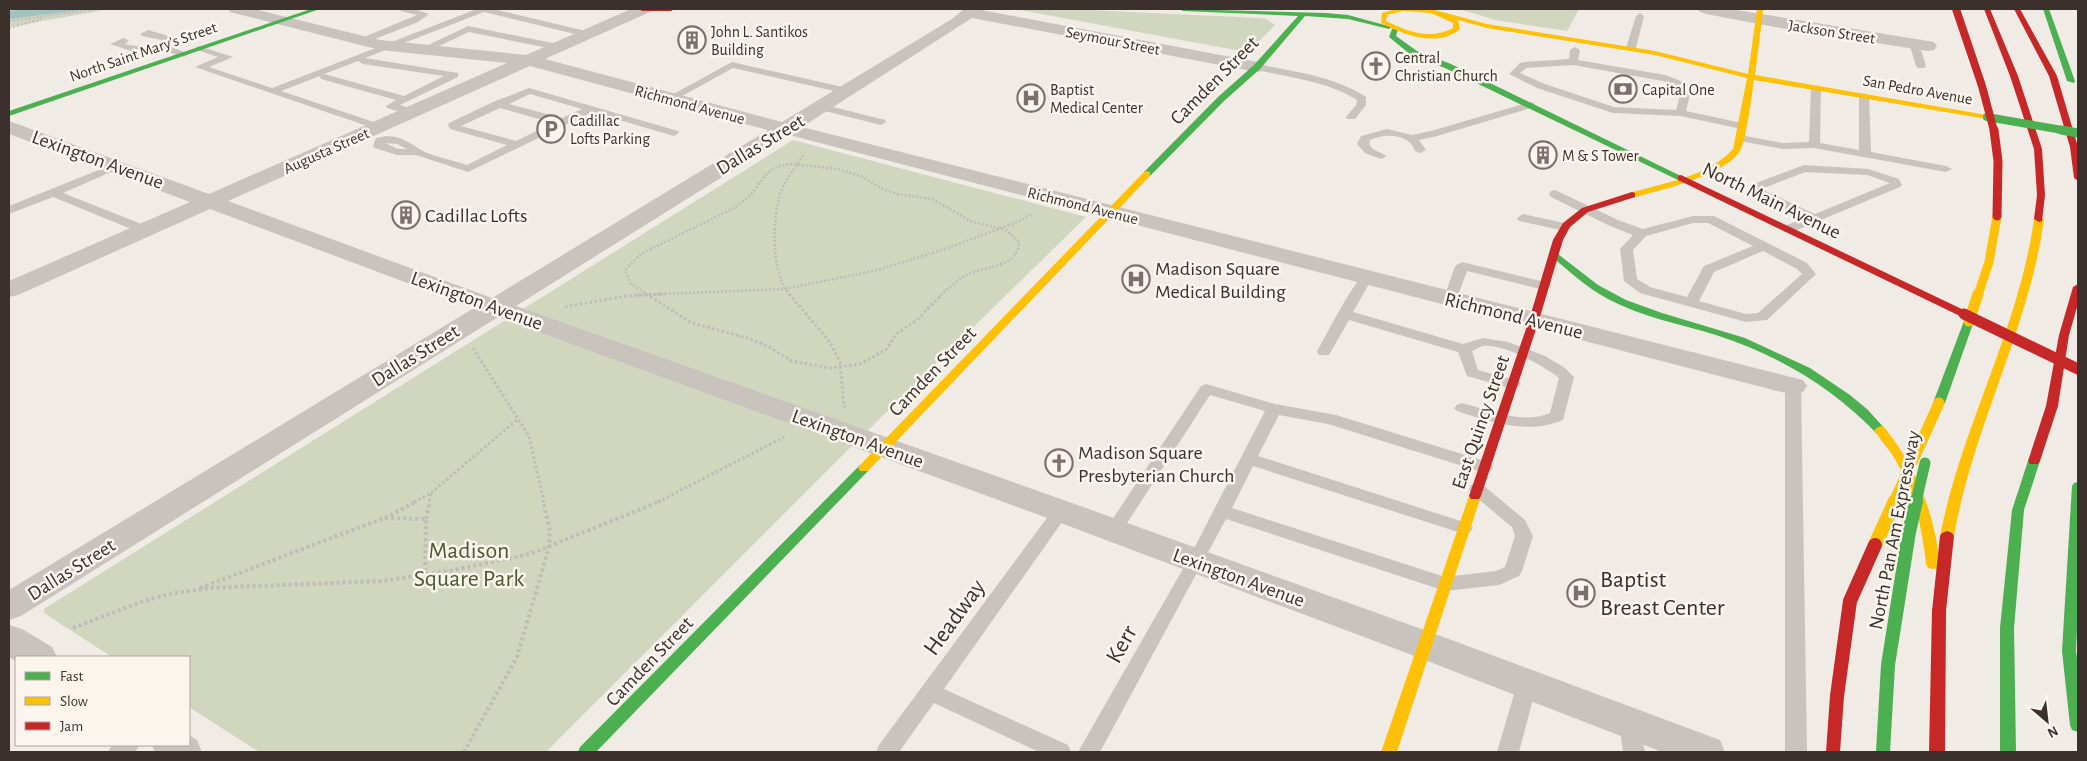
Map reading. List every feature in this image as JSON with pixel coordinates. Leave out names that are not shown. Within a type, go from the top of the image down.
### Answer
[{"type":"main road","name":"North Saint Mary's Street","points":[[9,114],[317,9]]},
{"type":"main road","points":[[643,9],[671,9]]},
{"type":"main road","name":"San Pedro Avenue","points":[[1183,9],[1348,17],[1412,34],[1477,36],[1575,50],[1706,73],[1752,77],[2078,133]]},
{"type":"main road","name":"San Pedro Avenue","points":[[1354,9],[1422,10],[1495,28],[1558,36],[1703,62],[1752,77]]},
{"type":"main road","name":"North Pan Am Expressway","points":[[1883,752],[1888,665],[1909,532],[1938,403],[1967,318],[1980,295],[1992,251],[1999,214],[2000,177],[1998,148],[1984,85],[1956,9]]},
{"type":"main road","points":[[1937,752],[1937,664],[1947,533],[1961,473],[2020,308],[2035,252],[2042,200],[2039,152],[2005,49],[1987,9]]},
{"type":"main road","points":[[2018,9],[2053,76],[2074,147],[2078,178]]},
{"type":"main road","points":[[2046,9],[2075,92]]},
{"type":"main road","points":[[1392,28],[1383,22],[1382,17],[1384,14],[1394,10]]},
{"type":"main road","name":"East Quincy Street","points":[[1389,752],[1524,351],[1554,254],[1565,227],[1586,210],[1684,179],[1726,163],[1737,150],[1740,138],[1752,77],[1760,11]]},
{"type":"main road","name":"Camden Street","points":[[586,752],[1110,212],[1257,67],[1303,14]]},
{"type":"main road","points":[[1446,15],[1453,19],[1458,26],[1455,32],[1444,34],[1436,42],[1436,50],[1448,66]]},
{"type":"main road","name":"North Main Avenue","points":[[1392,28],[1392,37],[1414,53],[1448,66],[1530,105],[1788,229],[1967,318],[2078,369]]},
{"type":"main road","points":[[1554,254],[1604,293],[1624,303],[1738,339],[1802,369],[1841,393],[1875,422],[1896,449],[1915,484],[1924,510],[1929,528],[1939,621]]},
{"type":"main road","points":[[2008,752],[2007,628],[2018,510],[2052,406],[2064,335],[2078,287]]},
{"type":"main road","points":[[1833,752],[1837,696],[1850,601],[1938,403]]},
{"type":"main road","points":[[2078,486],[2069,651],[2078,725]]},
{"type":"street","name":"Richmond Avenue","points":[[236,9],[386,46],[528,60],[786,129],[1793,386]]},
{"type":"street","name":"Augusta Street","points":[[9,290],[211,201],[373,134],[408,106],[528,60],[643,9]]},
{"type":"street","name":"Jackson Street","points":[[1706,9],[1760,11],[1921,44]]},
{"type":"street","name":"Seymour Street","points":[[972,11],[1257,67]]},
{"type":"street","name":"Dallas Street","points":[[9,607],[493,307],[786,129],[958,22],[972,11]]},
{"type":"street","name":"Lexington Avenue","points":[[9,127],[493,307],[1114,530],[1425,645],[1527,684],[1631,738],[1706,752]]},
{"type":"street","points":[[9,639],[37,656]]},
{"type":"lane","points":[[362,41],[415,20],[425,14],[404,9]]},
{"type":"lane","points":[[272,91],[484,9],[587,34]]},
{"type":"lane","points":[[1631,48],[1640,16]]},
{"type":"lane","points":[[423,50],[468,29],[558,47]]},
{"type":"lane","points":[[124,41],[115,44],[137,50],[160,46],[169,40],[148,33],[145,34]]},
{"type":"lane","points":[[1921,44],[1921,66]]},
{"type":"lane","points":[[160,46],[184,54]]},
{"type":"lane","points":[[199,49],[228,57],[200,67],[272,91],[373,134],[410,145],[418,152],[468,169],[591,108]]},
{"type":"lane","points":[[1573,62],[1575,50]]},
{"type":"lane","points":[[324,77],[408,106],[455,75],[363,62]]},
{"type":"lane","points":[[1680,113],[1687,87],[1664,78],[1573,62],[1523,65],[1514,74],[1541,86],[1613,110],[1680,113],[1742,126]]},
{"type":"lane","points":[[671,98],[732,65],[847,91]]},
{"type":"lane","points":[[1257,67],[1337,84],[1350,90],[1362,99],[1361,106],[1351,117]]},
{"type":"lane","points":[[1814,145],[1816,88]]},
{"type":"lane","points":[[518,145],[454,127],[455,122],[524,92],[534,91],[674,133]]},
{"type":"lane","points":[[1864,96],[1865,154]]},
{"type":"lane","points":[[497,104],[563,122]]},
{"type":"lane","points":[[1411,138],[1433,134],[1530,105]]},
{"type":"lane","points":[[820,107],[881,122]]},
{"type":"lane","points":[[1381,156],[1365,148],[1363,144],[1365,138],[1382,133],[1397,134],[1411,138],[1418,144],[1420,150]]},
{"type":"lane","points":[[1740,138],[1783,146],[1814,145],[1946,169]]},
{"type":"lane","points":[[9,210],[116,166]]},
{"type":"lane","points":[[1788,229],[1815,218],[1896,185],[1895,181],[1868,172],[1804,168],[1755,187],[1755,190],[1815,218]]},
{"type":"lane","points":[[53,193],[145,230]]},
{"type":"lane","points":[[1555,194],[1586,210],[1642,233]]},
{"type":"lane","points":[[1697,217],[1710,219],[1802,266],[1809,274],[1762,317],[1746,318],[1645,290],[1631,280],[1626,249],[1642,233],[1697,217]]},
{"type":"lane","points":[[1523,218],[1565,227]]},
{"type":"lane","points":[[1691,303],[1709,269],[1763,246]]},
{"type":"lane","points":[[1451,298],[1462,266],[1544,286]]},
{"type":"lane","points":[[1324,352],[1366,277]]},
{"type":"lane","points":[[1345,314],[1464,349],[1483,342],[1524,351],[1561,371],[1567,377],[1557,416],[1548,422],[1500,420],[1462,408]]},
{"type":"lane","points":[[1464,349],[1472,373],[1513,384]]},
{"type":"lane","points":[[1793,386],[1796,752]]},
{"type":"lane","points":[[1114,530],[1206,388],[1274,409],[1330,419],[1485,467]]},
{"type":"lane","name":"Kerr","points":[[1089,752],[1196,561],[1274,409]]},
{"type":"lane","points":[[1248,459],[1464,528]]},
{"type":"lane","points":[[1222,511],[1446,584],[1499,578],[1513,571],[1524,536],[1519,524],[1477,489]]},
{"type":"lane","name":"Headway","points":[[887,752],[1061,511]]},
{"type":"lane","points":[[1508,752],[1527,684]]},
{"type":"lane","points":[[931,692],[1060,752]]},
{"type":"path","points":[[9,21],[97,9]]},
{"type":"path","points":[[9,28],[39,20],[42,17]]},
{"type":"path","points":[[821,138],[805,153],[780,193],[773,246],[784,289],[830,342],[840,362],[844,406],[853,410]]},
{"type":"path","points":[[798,165],[839,169],[864,177],[881,188],[898,194],[932,199],[970,221],[1006,230],[1019,242],[1019,248],[1013,258],[1002,264],[968,274],[938,297],[917,320],[896,334],[887,349],[860,364],[830,368],[792,362],[769,347],[748,338],[692,323],[672,312],[630,283],[625,270],[641,254],[734,208],[750,196],[767,173],[779,166],[798,165]]},
{"type":"path","points":[[562,308],[625,296],[784,289],[878,270],[946,249],[1020,221],[1056,198]]},
{"type":"path","points":[[464,752],[517,657],[550,547],[550,531],[529,436],[470,343]]},
{"type":"path","points":[[192,590],[384,518],[431,493],[518,419]]},
{"type":"path","points":[[73,628],[141,602],[168,594],[192,590],[382,581],[530,554],[652,505],[709,477],[786,435]]},
{"type":"path","points":[[425,574],[426,519],[431,493]]},
{"type":"path","points":[[384,518],[426,519]]},
{"type":"green space","points":[[9,9],[110,9],[9,27]]},
{"type":"green space","points":[[1015,9],[1068,9],[1259,18],[1266,19],[1275,25],[1249,52],[1246,52]]},
{"type":"green space","points":[[1459,9],[1579,9],[1567,31],[1495,20]]},
{"type":"green space","name":"Madison Square Park","points":[[793,140],[1086,217],[859,439],[546,752],[259,752],[190,708],[190,656],[110,656],[44,613],[44,609]]},
{"type":"water","points":[[27,9],[90,9],[9,19],[9,11]]},
{"type":"traffic: fast","points":[[9,114],[317,9]]},
{"type":"traffic: fast","points":[[1183,9],[1326,15],[1348,17],[1389,27]]},
{"type":"traffic: fast","points":[[2046,9],[2071,81]]},
{"type":"traffic: fast","points":[[1147,174],[1221,99],[1257,67],[1303,14]]},
{"type":"traffic: fast","points":[[1395,29],[1392,37],[1414,53],[1448,66],[1681,178]]},
{"type":"traffic: fast","points":[[1987,117],[2078,133]]},
{"type":"traffic: fast","points":[[1554,254],[1595,287],[1613,298],[1658,315],[1741,340],[1785,359],[1827,383],[1864,413],[1880,430]]},
{"type":"traffic: fast","points":[[1939,403],[1969,321]]},
{"type":"traffic: fast","points":[[2008,752],[2007,628],[2018,510],[2034,461]]},
{"type":"traffic: fast","points":[[1883,752],[1888,665],[1909,532],[1925,463]]},
{"type":"traffic: fast","points":[[586,752],[864,468]]},
{"type":"traffic: fast","points":[[2078,486],[2069,651],[2078,725]]},
{"type":"traffic: slow","points":[[1403,9],[1424,10],[1444,15],[1456,22],[1457,29],[1440,36],[1430,37],[1400,30],[1383,22],[1384,14],[1403,9]]},
{"type":"traffic: slow","points":[[1632,195],[1705,172],[1730,158],[1737,150],[1751,77],[1760,9]]},
{"type":"traffic: slow","points":[[1446,15],[1487,26],[1655,53],[1751,77]]},
{"type":"traffic: slow","points":[[1751,77],[1987,117]]},
{"type":"traffic: slow","points":[[864,468],[1147,174]]},
{"type":"traffic: slow","points":[[1969,321],[1989,262],[1997,216]]},
{"type":"traffic: slow","points":[[1947,536],[1955,497],[1974,433],[2022,301],[2035,247],[2039,219]]},
{"type":"traffic: slow","points":[[1875,545],[1939,403]]},
{"type":"traffic: slow","points":[[1880,430],[1902,460],[1917,492],[1928,527],[1933,564]]},
{"type":"traffic: slow","points":[[1389,752],[1475,496]]},
{"type":"traffic: jam","points":[[642,9],[671,9]]},
{"type":"traffic: jam","points":[[1956,9],[1982,86],[1995,135],[1999,188],[1997,216]]},
{"type":"traffic: jam","points":[[1987,9],[2014,76],[2038,149],[2041,195],[2039,219]]},
{"type":"traffic: jam","points":[[2017,9],[2053,76],[2074,147],[2078,178]]},
{"type":"traffic: jam","points":[[1681,178],[1964,314]]},
{"type":"traffic: jam","points":[[1475,496],[1534,320],[1558,240],[1566,225],[1585,210],[1632,195]]},
{"type":"traffic: jam","points":[[2034,461],[2052,406],[2064,335],[2078,287]]},
{"type":"traffic: jam","points":[[1964,314],[2078,369]]},
{"type":"traffic: jam","points":[[1937,752],[1939,611],[1947,536]]},
{"type":"traffic: jam","points":[[1833,752],[1837,696],[1850,601],[1875,545]]},
{"type":"place","name":"John L. Santikos Building","points":[[692,40]]},
{"type":"place","name":"Central Christian Church","points":[[1376,66]]},
{"type":"place","name":"Capital One","points":[[1623,89]]},
{"type":"place","name":"Baptist Medical Center","points":[[1031,98]]},
{"type":"place","name":"Cadillac Lofts Parking","points":[[551,129]]},
{"type":"place","name":"M & S Tower","points":[[1543,155]]},
{"type":"place","name":"Cadillac Lofts","points":[[406,215]]},
{"type":"place","name":"Madison Square Medical Building","points":[[1136,279]]},
{"type":"place","name":"Madison Square Presbyterian Church","points":[[1059,463]]},
{"type":"place","name":"Baptist Breast Center","points":[[1581,593]]}]
